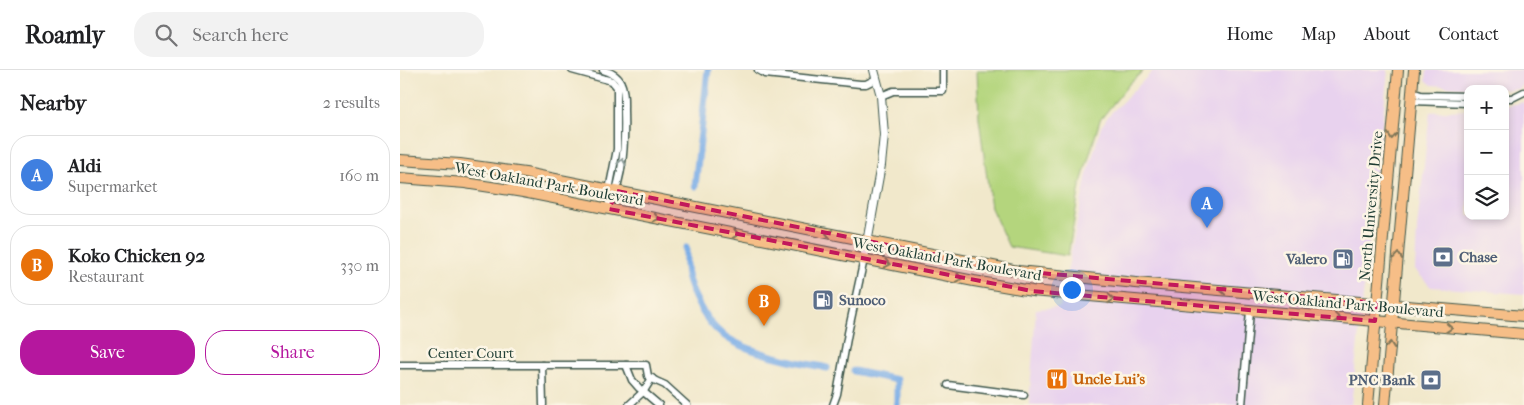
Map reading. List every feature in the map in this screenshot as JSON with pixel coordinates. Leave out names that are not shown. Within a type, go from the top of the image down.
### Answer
[{"type":"main road","points":[[1399,70],[1404,93],[1412,96]]},
{"type":"main road","name":"North University Drive","points":[[1368,405],[1399,70]]},
{"type":"main road","name":"North University Drive","points":[[1385,405],[1414,70]]},
{"type":"main road","points":[[1396,97],[1403,110],[1409,129]]},
{"type":"main road","name":"West Oakland Park Boulevard","points":[[400,160],[460,164],[525,174],[990,266],[1044,274],[1524,316]]},
{"type":"main road","name":"West Oakland Park Boulevard","points":[[400,178],[437,180],[494,187],[993,285],[1032,291],[1524,334]]},
{"type":"street","points":[[572,70],[600,78],[612,77]]},
{"type":"street","points":[[603,70],[612,77],[617,87],[617,149],[613,191],[608,209]]},
{"type":"street","points":[[758,70],[765,74],[860,84],[866,84],[876,79]]},
{"type":"street","points":[[833,405],[838,394],[848,333],[868,242],[881,164],[884,135],[881,96],[874,70]]},
{"type":"street","points":[[881,96],[893,90],[943,90],[943,70]]},
{"type":"street","points":[[1509,98],[1524,92]]},
{"type":"street","points":[[1412,96],[1464,96]]},
{"type":"street","points":[[1412,96],[1464,102]]},
{"type":"street","points":[[1242,405],[1250,311]]},
{"type":"street","name":"Center Court","points":[[400,365],[646,365],[648,376],[665,385],[687,405]]},
{"type":"street","points":[[542,365],[543,405]]},
{"type":"street","points":[[626,365],[632,380],[659,405]]},
{"type":"street","points":[[629,405],[644,391],[652,378]]},
{"type":"street","points":[[948,385],[1024,395]]},
{"type":"highlighted area","points":[[617,191],[1018,271],[1377,303],[1375,321],[1032,291],[609,209]]},
{"type":"shaded area","points":[[1154,70],[1388,70],[1351,405],[1029,405],[1036,309],[1060,307],[1086,178],[1101,127],[1109,115]]},
{"type":"shaded area","points":[[1427,70],[1524,70],[1524,82],[1520,89],[1509,90],[1509,85],[1464,85],[1464,88],[1432,85],[1426,80]]},
{"type":"shaded area","points":[[1524,102],[1524,294],[1431,287],[1415,270],[1417,228],[1430,112],[1464,110],[1464,220],[1509,220],[1509,105]]},
{"type":"green space","points":[[977,70],[1144,70],[1129,84],[1100,120],[1080,186],[1068,256],[1009,247],[991,208],[979,118]]},
{"type":"waterway","points":[[695,186],[708,70]]},
{"type":"waterway","points":[[686,248],[686,272],[690,285],[703,312],[716,329],[726,337],[753,350],[827,368]]},
{"type":"waterway","points":[[854,371],[897,380],[897,405]]},
{"type":"place","name":"Aldi","points":[[1207,228]]},
{"type":"place","name":"Chase","points":[[1443,257]]},
{"type":"place","name":"Valero","points":[[1343,259]]},
{"type":"place","name":"Sunoco","points":[[823,300]]},
{"type":"place","name":"Koko Chicken 92","points":[[764,326]]},
{"type":"place","name":"Uncle Lui's","points":[[1057,379]]},
{"type":"place","name":"PNC Bank","points":[[1431,380]]}]
